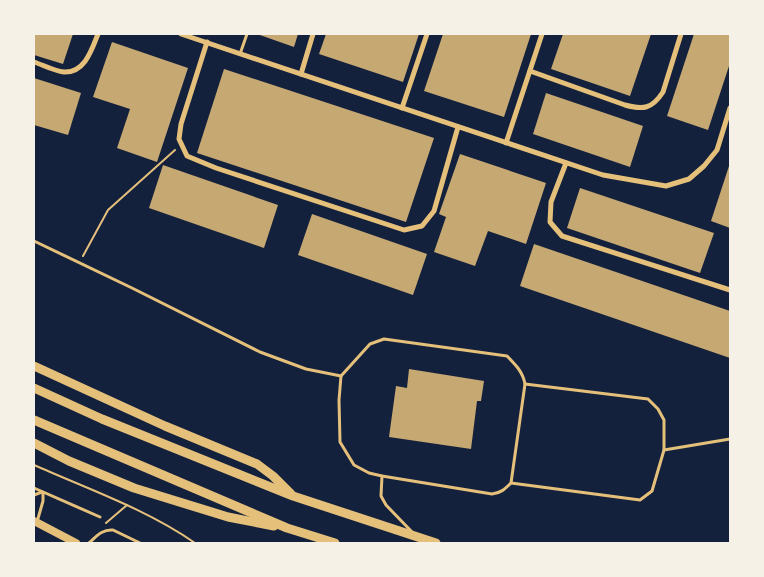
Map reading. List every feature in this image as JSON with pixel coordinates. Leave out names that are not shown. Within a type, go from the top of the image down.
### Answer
[{"type":"main road","points":[[34,366],[165,426],[257,464],[273,476],[293,496]]},
{"type":"main road","points":[[34,388],[102,419],[293,496],[436,543]]},
{"type":"main road","points":[[34,420],[287,528],[335,543]]},
{"type":"main road","points":[[34,443],[69,461],[134,488],[228,517],[287,528]]},
{"type":"street","points":[[34,62],[64,72],[76,69],[87,60],[98,34]]},
{"type":"street","points":[[181,34],[603,176],[666,186],[689,179],[704,166],[717,150],[730,108]]},
{"type":"street","points":[[301,74],[313,34]]},
{"type":"street","points":[[402,108],[427,34]]},
{"type":"street","points":[[506,143],[542,34]]},
{"type":"street","points":[[530,70],[625,105],[638,108],[648,106],[657,101],[663,92],[681,34]]},
{"type":"street","points":[[208,42],[180,124],[179,139],[187,156],[216,168],[404,230],[422,226],[434,211],[458,127]]},
{"type":"street","points":[[566,163],[550,202],[550,222],[562,236],[730,290]]},
{"type":"street","points":[[35,522],[76,543]]},
{"type":"lane","points":[[240,54],[247,34]]},
{"type":"lane","points":[[34,242],[260,352],[306,369],[341,376]]},
{"type":"lane","points":[[384,339],[507,356],[523,375],[525,384],[511,483],[499,493],[492,494],[382,476],[369,473],[354,465],[340,442],[339,400],[341,376],[370,344],[384,339]]},
{"type":"lane","points":[[511,483],[640,500],[652,492],[664,450],[664,420],[658,409],[648,399],[525,384]]},
{"type":"lane","points":[[664,450],[730,439]]},
{"type":"lane","points":[[382,476],[382,496],[386,505],[418,537]]},
{"type":"lane","points":[[34,488],[100,517]]},
{"type":"lane","points":[[34,495],[43,492]]},
{"type":"lane","points":[[35,522],[43,501],[43,492]]},
{"type":"lane","points":[[89,543],[104,531],[112,530],[140,543]]},
{"type":"path","points":[[79,263],[108,210],[181,145]]},
{"type":"path","points":[[34,465],[127,505],[172,527],[195,543]]},
{"type":"building","points":[[34,34],[73,34],[63,64],[34,55]]},
{"type":"building","points":[[257,34],[298,34],[294,47]]},
{"type":"building","points":[[326,34],[419,34],[403,82],[319,54]]},
{"type":"building","points":[[443,34],[531,34],[504,117],[424,91]]},
{"type":"building","points":[[563,34],[651,34],[630,96],[551,69]]},
{"type":"building","points":[[694,34],[730,34],[730,63],[708,130],[667,116]]},
{"type":"building","points":[[112,42],[188,68],[157,162],[117,148],[130,109],[93,97]]},
{"type":"building","points":[[224,69],[434,138],[406,222],[197,153]]},
{"type":"building","points":[[34,78],[81,93],[68,135],[34,125]]},
{"type":"building","points":[[546,93],[643,126],[630,167],[533,134]]},
{"type":"building","points":[[460,154],[546,183],[526,244],[488,231],[475,266],[434,252],[446,217],[439,214]]},
{"type":"building","points":[[730,163],[730,228],[711,221]]},
{"type":"building","points":[[163,165],[278,205],[264,248],[149,208]]},
{"type":"building","points":[[580,188],[714,233],[700,273],[567,228]]},
{"type":"building","points":[[312,214],[427,254],[413,295],[298,255]]},
{"type":"building","points":[[534,244],[730,311],[730,358],[520,286]]},
{"type":"building","points":[[409,369],[484,381],[481,401],[477,401],[471,449],[389,437],[396,386],[407,388]]}]
